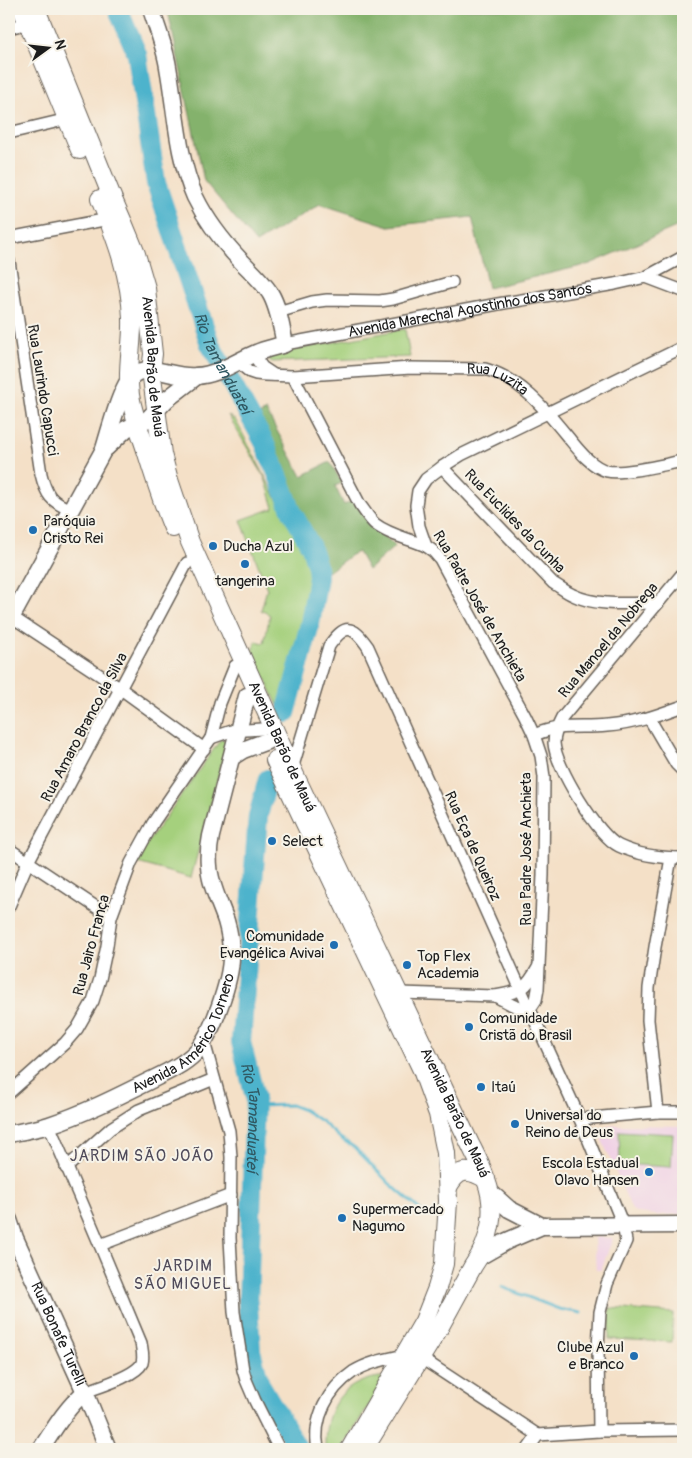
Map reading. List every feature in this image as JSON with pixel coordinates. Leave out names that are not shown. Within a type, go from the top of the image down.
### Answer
[{"type":"main road","name":"Avenida Barão de Mauá","points":[[29,13],[121,254],[130,292],[132,333],[128,381],[132,406],[159,494],[187,563],[235,666],[282,776],[422,1070],[438,1114],[446,1153],[448,1187],[444,1264],[413,1357],[371,1446]]},
{"type":"main road","name":"Avenida Barão de Mauá","points":[[29,13],[136,254],[146,288],[149,309],[153,354],[151,370],[162,454],[190,542],[292,769],[400,994],[488,1186],[491,1211],[490,1226],[487,1241],[479,1257],[350,1449]]},
{"type":"main road","points":[[448,1187],[452,1180],[461,1172],[466,1171],[472,1172],[488,1186]]},
{"type":"main road","points":[[446,1238],[449,1250],[464,1263],[472,1263],[479,1257]]},
{"type":"street","points":[[151,9],[168,64],[177,133],[184,165],[195,197],[207,219],[224,243],[260,279],[270,294],[278,312],[285,344]]},
{"type":"street","points":[[9,28],[29,13]]},
{"type":"street","points":[[9,133],[68,119]]},
{"type":"street","points":[[9,238],[109,220]]},
{"type":"street","name":"Avenida Marechal Agostinho dos Santos","points":[[243,360],[285,344],[646,277],[683,257]]},
{"type":"street","name":"Rua Laurindo Capucci","points":[[9,261],[44,488],[48,496],[57,504],[71,510]]},
{"type":"street","points":[[646,277],[683,291]]},
{"type":"street","points":[[278,312],[312,302],[327,300],[380,301],[393,299],[452,282]]},
{"type":"street","name":"Rua Padre José de Anchieta","points":[[534,735],[440,559],[426,546],[419,526],[416,505],[418,491],[426,479],[462,455],[683,347]]},
{"type":"street","points":[[204,749],[121,689],[10,618],[104,449],[110,426],[128,381],[138,372],[151,370],[196,376],[216,371],[243,360]]},
{"type":"street","name":"Rua Luzita","points":[[243,360],[262,367],[276,376],[411,368],[486,369],[496,372],[530,394],[593,464],[608,471],[624,472],[683,461]]},
{"type":"street","points":[[104,449],[120,433],[148,419],[166,400],[196,376]]},
{"type":"street","points":[[293,376],[367,516],[382,528],[426,546]]},
{"type":"street","name":"Rua Euclides da Cunha","points":[[442,467],[553,583],[574,596],[591,601],[658,603]]},
{"type":"street","name":"Rua Amaro Branco da Silva","points":[[9,906],[28,862],[187,563]]},
{"type":"street","name":"Rua Manoel da Nobrega","points":[[557,727],[562,718],[681,578]]},
{"type":"street","name":"Rua Eça de Queiroz","points":[[292,769],[329,646],[342,631],[347,629],[354,631],[368,647],[580,1119],[623,1225]]},
{"type":"street","name":"Rua Jairo França","points":[[9,1092],[65,1043],[84,1019],[93,1001],[100,978],[111,917],[131,863],[153,823],[211,738],[220,703],[235,666]]},
{"type":"street","name":"Avenida Américo Tornero","points":[[9,1134],[49,1125],[114,1098],[171,1070],[196,1053],[204,1042],[221,1001],[230,969],[231,956],[226,921],[217,900],[209,869],[208,854],[247,696]]},
{"type":"street","points":[[534,735],[557,727],[609,726],[649,718],[683,706]]},
{"type":"street","points":[[649,718],[676,764],[683,770]]},
{"type":"street","points":[[557,727],[554,742],[556,754],[575,794],[603,833],[618,845],[653,856],[683,858]]},
{"type":"street","points":[[211,738],[238,730],[265,735]]},
{"type":"street","points":[[232,757],[265,735]]},
{"type":"street","name":"Rua Padre José Anchieta","points":[[530,1008],[536,1000],[540,964],[544,874],[544,786],[541,756],[534,735]]},
{"type":"street","points":[[9,849],[111,917]]},
{"type":"street","points":[[658,1112],[648,1020],[649,988],[671,858]]},
{"type":"street","points":[[400,994],[495,996],[521,990],[532,978],[540,964]]},
{"type":"street","points":[[495,996],[520,1008],[530,1008]]},
{"type":"street","points":[[204,1042],[228,1131],[231,1157],[230,1238],[234,1312],[243,1370],[279,1449]]},
{"type":"street","points":[[66,1168],[112,1128],[138,1110],[214,1079]]},
{"type":"street","points":[[580,1119],[658,1112],[683,1112]]},
{"type":"street","points":[[41,1449],[61,1418],[84,1392],[129,1375],[137,1370],[143,1361],[140,1343],[49,1125]]},
{"type":"street","points":[[488,1186],[509,1209],[542,1226]]},
{"type":"street","points":[[100,1245],[231,1195]]},
{"type":"street","name":"Rua Bonafe Turelli","points":[[9,1220],[12,1238],[84,1392],[108,1449]]},
{"type":"street","points":[[599,1431],[598,1348],[600,1312],[607,1284],[626,1241],[623,1225]]},
{"type":"street","points":[[479,1257],[507,1241],[542,1226],[683,1225]]},
{"type":"street","points":[[318,1449],[317,1426],[322,1410],[335,1388],[353,1373],[370,1364],[413,1357],[538,1435],[599,1431],[683,1430]]},
{"type":"street","points":[[528,1449],[538,1435]]},
{"type":"shaded area","name":"Escola Estadual Olavo Hansen","points":[[615,1125],[683,1126],[683,1214],[656,1215],[638,1213],[632,1210],[602,1140],[602,1132],[606,1127]]},
{"type":"shaded area","points":[[594,1237],[613,1238],[601,1270],[596,1270]]},
{"type":"green space","points":[[166,9],[683,9],[683,224],[590,264],[488,288],[472,217],[389,226],[320,204],[256,243],[204,181]]},
{"type":"green space","points":[[405,329],[410,357],[270,362],[270,354]]},
{"type":"green space","points":[[266,411],[302,476],[330,462],[342,483],[335,486],[344,505],[353,500],[379,531],[395,546],[368,570],[358,552],[328,572],[309,533],[293,490],[255,417]]},
{"type":"green space","points":[[228,415],[236,421],[311,565],[313,584],[304,635],[282,710],[280,710],[253,652],[256,641],[264,643],[270,615],[261,610],[267,589],[241,520],[274,508],[265,478]]},
{"type":"green space","points":[[221,739],[227,742],[191,878],[134,862]]},
{"type":"green space","points":[[619,1131],[673,1134],[671,1167],[620,1164]]},
{"type":"green space","points":[[610,1308],[673,1313],[672,1342],[609,1339]]},
{"type":"green space","points":[[379,1377],[386,1378],[341,1449],[325,1449],[327,1423],[337,1401],[344,1392],[354,1385]]},
{"type":"waterway","name":"Rio Tamanduateí","points":[[118,9],[137,54],[156,183],[210,344],[264,442],[292,512],[311,547],[317,567],[318,577],[310,624],[286,713]]},
{"type":"waterway","name":"Rio Tamanduateí","points":[[268,779],[258,816],[241,1042],[255,1097],[248,1305],[251,1351],[260,1384],[298,1449]]},
{"type":"waterway","points":[[254,1106],[291,1105],[304,1110],[355,1148],[390,1184],[426,1215]]},
{"type":"waterway","points":[[502,1287],[559,1309],[581,1313]]},
{"type":"place","name":"Paróquia Cristo Rei","points":[[33,530]]},
{"type":"place","name":"Ducha Azul","points":[[213,546]]},
{"type":"place","name":"tangerina","points":[[245,564]]},
{"type":"place","name":"Select","points":[[272,841]]},
{"type":"place","name":"Comunidade Evangélica Avivai","points":[[334,945]]},
{"type":"place","name":"Top Flex Academia","points":[[407,965]]},
{"type":"place","name":"Comunidade Cristã do Brasil","points":[[469,1027]]},
{"type":"place","name":"Itaú","points":[[481,1087]]},
{"type":"place","name":"Universal do Reino de Deus","points":[[515,1124]]},
{"type":"place","name":"Escola Estadual Olavo Hansen","points":[[649,1172]]},
{"type":"place","name":"Supermercado Nagumo","points":[[342,1218]]},
{"type":"place","name":"Clube Azul e Branco","points":[[634,1356]]},
{"type":"district","name":"JARDIM SÃO JOÃO","points":[[142,1155]]},
{"type":"district","name":"JARDIM SÃO MIGUEL","points":[[183,1274]]}]
